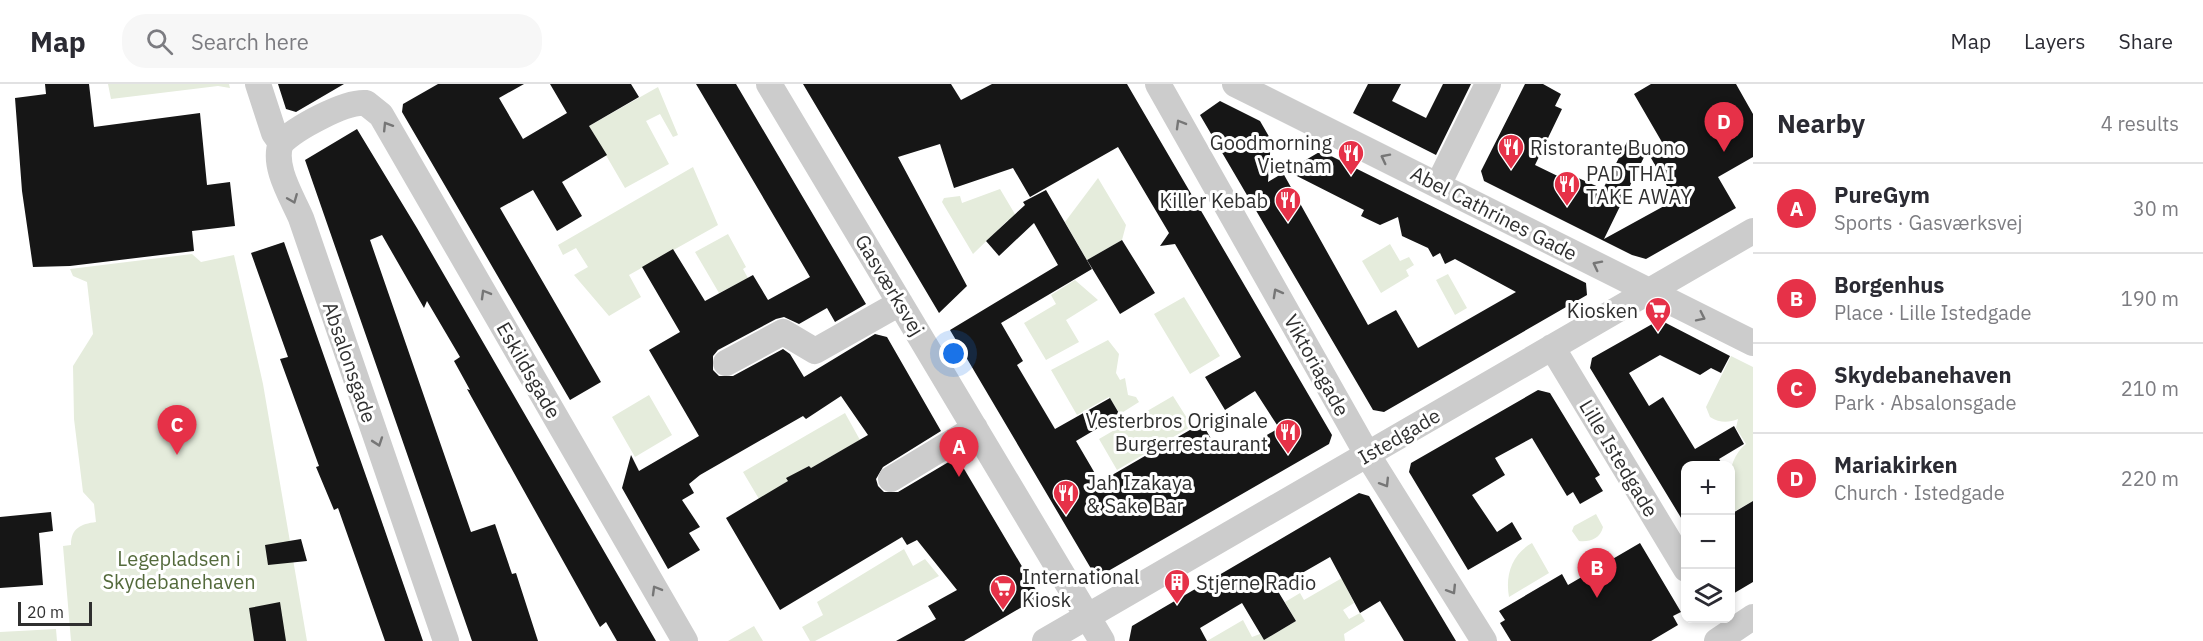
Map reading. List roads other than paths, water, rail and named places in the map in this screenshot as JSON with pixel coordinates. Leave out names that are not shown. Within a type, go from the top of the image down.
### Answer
[{"type":"street","name":"Absalonsgade","points":[[258,84],[274,133],[281,143],[278,154],[281,171],[301,218],[446,641]]},
{"type":"street","name":"Gasværksvej","points":[[769,84],[1102,641]]},
{"type":"street","name":"Viktoriagade","points":[[1158,84],[1367,454],[1484,641]]},
{"type":"street","name":"Abel Cathrines Gade","points":[[1235,84],[1753,343]]},
{"type":"street","points":[[1438,185],[1488,84]]},
{"type":"street","name":"Eskildsgade","points":[[281,143],[335,111],[354,104],[366,103],[374,108],[388,125],[685,641]]},
{"type":"street","name":"Istedgade","points":[[1045,641],[1753,231]]},
{"type":"street","points":[[726,363],[783,332],[815,351],[900,303]]},
{"type":"street","name":"Lille Istedgade","points":[[1552,347],[1681,561]]},
{"type":"street","points":[[891,479],[975,429]]},
{"type":"street","points":[[1719,631],[1753,617]]},
{"type":"place","name":"Mariakirken","points":[[1724,152]]},
{"type":"place","name":"Ristorante Buono","points":[[1511,170]]},
{"type":"place","name":"Goodmorning Vietnam","points":[[1351,176]]},
{"type":"place","name":"PAD THAI TAKE AWAY","points":[[1567,207]]},
{"type":"place","name":"Killer Kebab","points":[[1288,223]]},
{"type":"place","name":"Kiosken","points":[[1658,333]]},
{"type":"place","name":"Skydebanehaven","points":[[177,455]]},
{"type":"place","name":"Vesterbros Originale Burgerrestaurant","points":[[1288,455]]},
{"type":"place","name":"PureGym","points":[[959,477]]},
{"type":"place","name":"Jah Izakaya & Sake Bar","points":[[1066,516]]},
{"type":"place","name":"Borgenhus","points":[[1597,598]]},
{"type":"place","name":"Stjerne Radio","points":[[1177,605]]},
{"type":"place","name":"International Kiosk","points":[[1003,611]]},
{"type":"park label","name":"Legepladsen i Skydebanehaven","points":[[179,570]]}]
